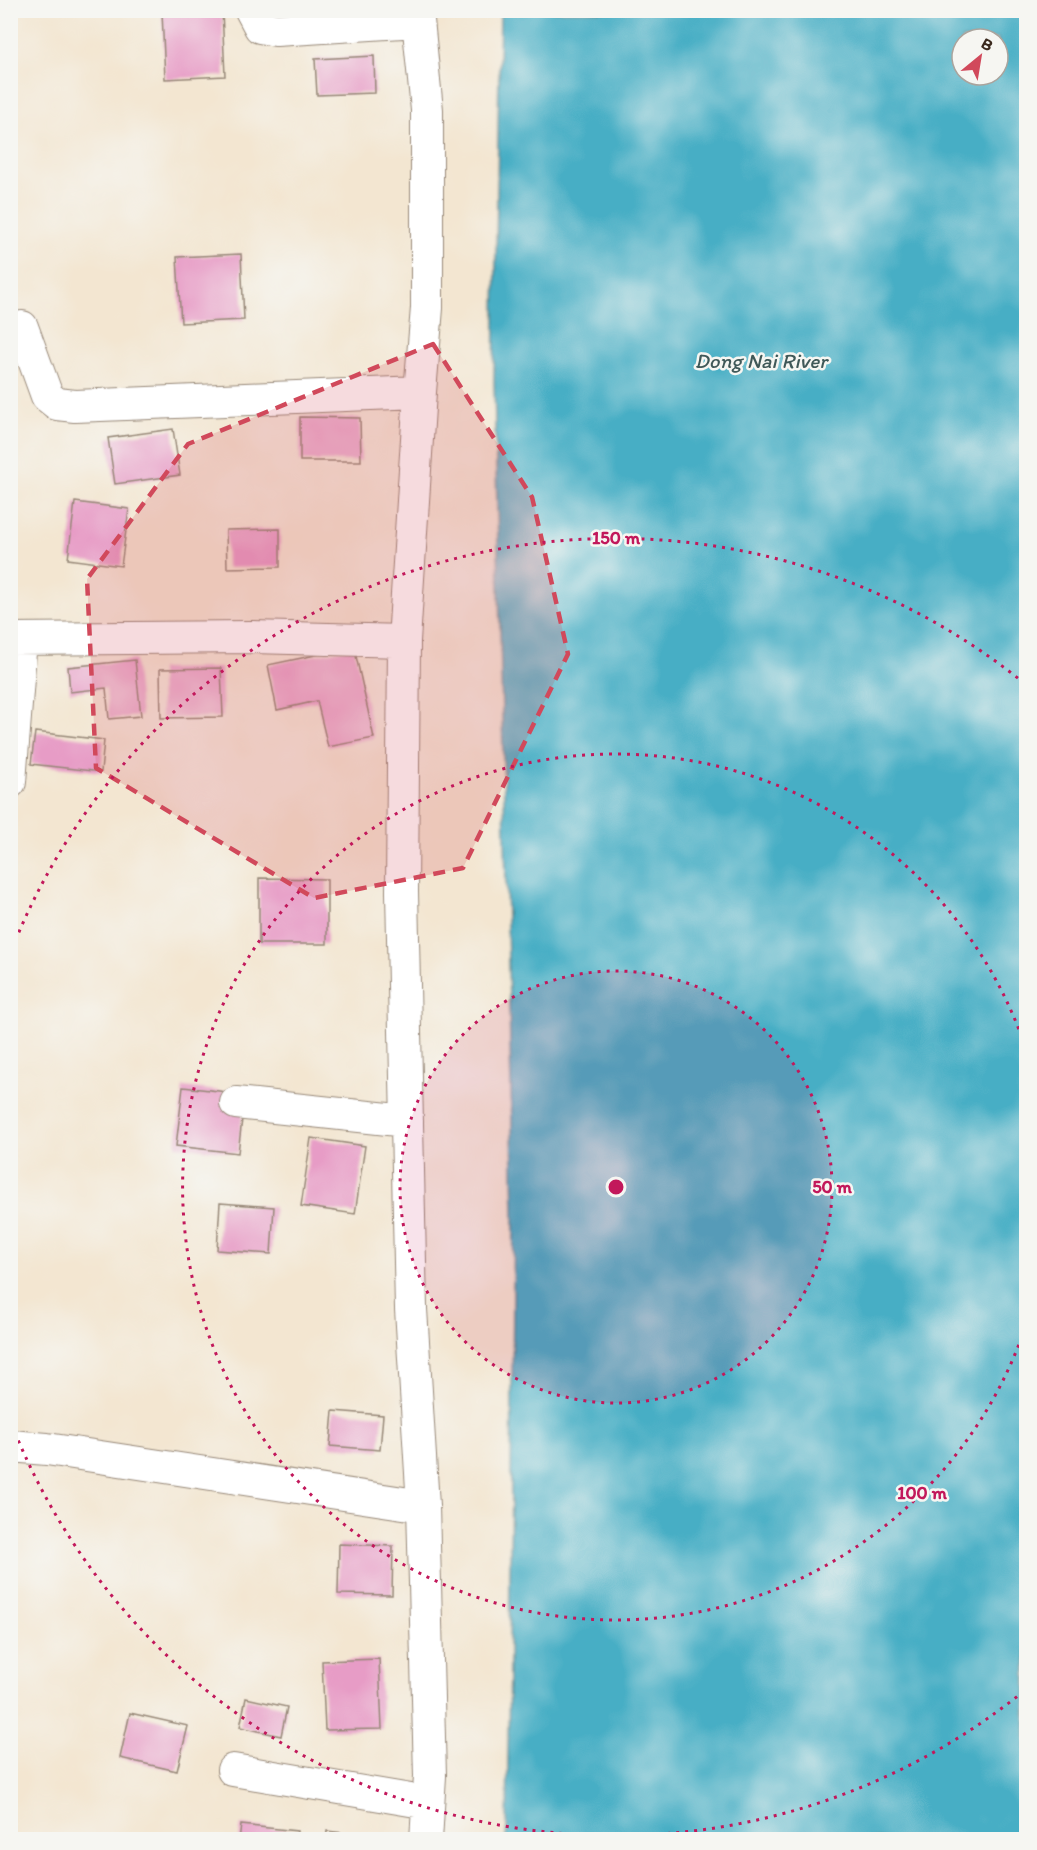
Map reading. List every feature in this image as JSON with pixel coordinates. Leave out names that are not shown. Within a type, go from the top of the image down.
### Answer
[{"type":"street","points":[[251,10],[260,27],[276,30],[418,16],[427,110],[427,308],[404,641],[402,892],[411,1309],[423,1506],[430,1776],[426,1839]]},
{"type":"street","points":[[22,327],[47,396],[57,404],[75,406],[420,392]]},
{"type":"street","points":[[10,782],[16,639],[252,637],[404,641]]},
{"type":"street","points":[[236,1103],[407,1121]]},
{"type":"street","points":[[10,1446],[47,1449],[423,1506]]},
{"type":"street","points":[[233,1770],[428,1803]]},
{"type":"highlighted area","points":[[433,344],[532,497],[568,654],[463,868],[314,898],[96,768],[87,579],[188,444]]},
{"type":"water","name":"Dong Nai River","points":[[500,11],[1026,11],[1026,1839],[507,1839],[514,1212],[494,381]]},
{"type":"building","points":[[222,10],[225,76],[165,79],[162,12]]},
{"type":"building","points":[[374,56],[375,93],[317,95],[315,59]]},
{"type":"building","points":[[241,254],[244,320],[181,323],[177,257]]},
{"type":"building","points":[[300,417],[360,418],[361,461],[300,461]]},
{"type":"building","points":[[173,429],[180,475],[115,484],[108,438]]},
{"type":"building","points":[[75,502],[129,509],[121,566],[68,559]]},
{"type":"building","points":[[280,529],[280,567],[227,568],[226,530]]},
{"type":"building","points":[[354,647],[374,738],[328,747],[317,701],[277,710],[268,665]]},
{"type":"building","points":[[135,660],[141,716],[109,719],[106,688],[70,692],[68,667]]},
{"type":"building","points":[[221,668],[223,717],[161,718],[160,669]]},
{"type":"building","points":[[35,732],[104,740],[101,772],[31,764]]},
{"type":"building","points":[[259,878],[327,879],[327,944],[259,944]]},
{"type":"building","points":[[183,1087],[245,1094],[238,1153],[176,1146]]},
{"type":"building","points":[[311,1138],[365,1146],[355,1214],[301,1206]]},
{"type":"building","points":[[220,1203],[274,1207],[271,1254],[217,1250]]},
{"type":"building","points":[[333,1411],[383,1415],[380,1450],[330,1446]]},
{"type":"building","points":[[339,1544],[393,1546],[392,1595],[338,1594]]},
{"type":"building","points":[[379,1659],[382,1729],[325,1730],[322,1661]]},
{"type":"building","points":[[246,1698],[287,1707],[281,1736],[240,1727]]},
{"type":"building","points":[[130,1713],[188,1726],[177,1771],[120,1758]]},
{"type":"building","points":[[241,1825],[297,1831],[296,1840],[239,1840]]},
{"type":"building","points":[[327,1831],[385,1838],[385,1840],[326,1840]]}]
